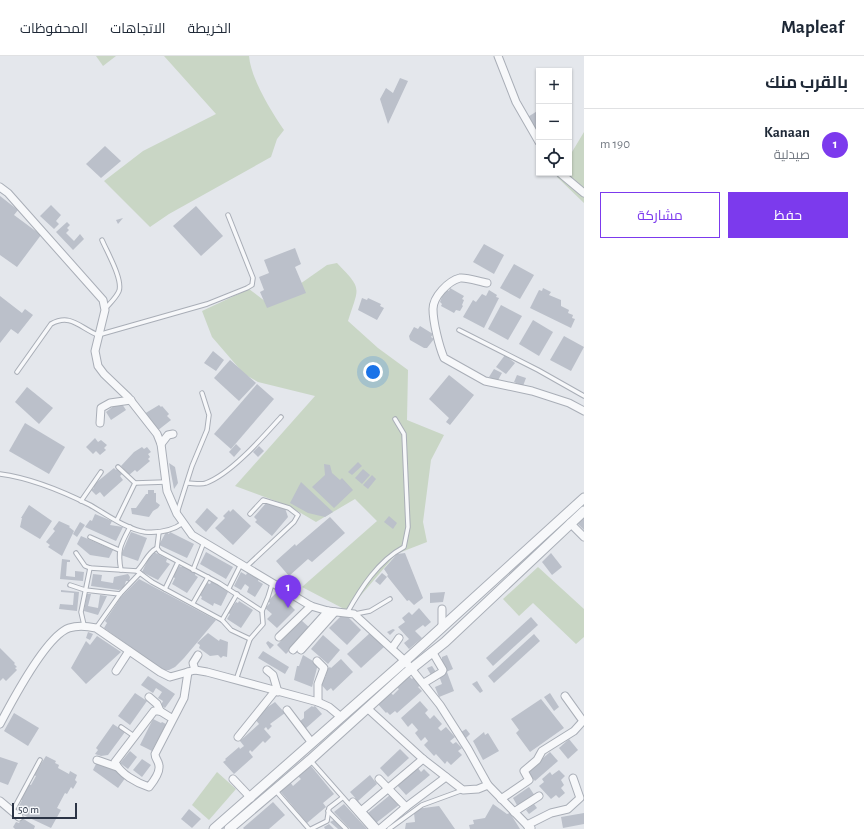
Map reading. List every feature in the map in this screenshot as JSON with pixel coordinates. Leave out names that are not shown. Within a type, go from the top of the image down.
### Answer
[{"type":"street","points":[[498,56],[516,102],[538,140]]},
{"type":"street","points":[[564,176],[584,193]]},
{"type":"street","points":[[0,187],[8,193],[93,286],[103,300],[105,310],[95,351],[98,366],[104,374],[131,400],[157,434],[161,444],[167,491],[177,514],[192,535],[311,606],[332,612],[354,614],[412,668],[424,683],[468,749],[488,785],[529,828],[551,813],[568,809],[580,798],[573,778]]},
{"type":"street","points":[[487,283],[461,278],[444,286],[433,304],[432,310],[444,358],[485,381],[532,390],[569,403],[584,411]]},
{"type":"street","points":[[100,423],[101,408],[110,403],[131,400]]},
{"type":"street","points":[[161,444],[168,435],[173,434]]},
{"type":"street","points":[[214,829],[405,661],[442,625],[584,498]]},
{"type":"street","points":[[229,829],[274,789],[310,760],[412,668],[432,653],[584,511]]},
{"type":"street","points":[[570,523],[584,538]]},
{"type":"street","points":[[278,637],[311,606]]},
{"type":"street","points":[[442,609],[442,625]]},
{"type":"street","points":[[301,650],[332,612]]},
{"type":"street","points":[[293,650],[332,612]]},
{"type":"street","points":[[0,724],[16,694],[53,638],[68,628],[84,625],[96,628],[170,677],[192,671],[207,672],[318,702],[329,707],[341,717]]},
{"type":"street","points":[[392,648],[398,638]]},
{"type":"street","points":[[116,671],[129,651]]},
{"type":"street","points":[[424,683],[442,672],[442,667],[432,653]]},
{"type":"street","points":[[97,760],[117,767],[141,785],[149,787],[160,769],[155,758],[155,754],[184,698],[192,671],[193,662],[198,655]]},
{"type":"street","points":[[318,661],[324,668],[318,684],[318,702]]},
{"type":"street","points":[[267,670],[273,675],[277,692]]},
{"type":"street","points":[[238,737],[277,692]]},
{"type":"street","points":[[502,799],[529,780],[524,771],[537,760],[542,751],[574,731],[583,721],[566,696]]},
{"type":"street","points":[[149,697],[157,704],[160,712]]},
{"type":"street","points":[[367,708],[423,759],[463,790],[478,789],[488,785]]},
{"type":"street","points":[[287,710],[312,743]]},
{"type":"street","points":[[117,767],[115,762],[154,711],[160,712],[173,719]]},
{"type":"street","points":[[360,812],[423,759]]},
{"type":"street","points":[[353,802],[360,812],[379,829],[446,778]]},
{"type":"street","points":[[233,779],[251,798]]},
{"type":"street","points":[[379,779],[406,807]]},
{"type":"street","points":[[514,812],[539,796]]},
{"type":"street","points":[[0,802],[19,818]]},
{"type":"lane","points":[[17,372],[51,324],[58,320],[75,322],[98,335],[207,304],[247,288],[252,284],[253,278],[228,215]]},
{"type":"lane","points":[[102,240],[120,282],[116,297],[105,310]]},
{"type":"lane","points":[[459,330],[538,370],[584,396]]},
{"type":"lane","points":[[177,514],[192,466],[207,430],[209,415],[202,393]]},
{"type":"lane","points":[[187,483],[205,484],[224,475],[265,435],[281,417]]},
{"type":"lane","points":[[346,613],[374,571],[391,554],[404,547],[406,541],[408,527],[404,434],[394,419]]},
{"type":"lane","points":[[118,467],[135,483],[166,482]]},
{"type":"lane","points":[[81,501],[101,472]]},
{"type":"lane","points":[[0,474],[19,476],[81,501],[130,527],[144,532],[159,532],[175,529],[184,523]]},
{"type":"lane","points":[[117,520],[135,483]]},
{"type":"lane","points":[[228,588],[244,565],[294,522],[298,515],[289,508],[263,500],[250,514]]},
{"type":"lane","points":[[121,570],[118,556],[119,550],[130,527]]},
{"type":"lane","points":[[159,532],[157,548],[160,552],[228,588],[262,611]]},
{"type":"lane","points":[[90,537],[119,550]]},
{"type":"lane","points":[[193,570],[204,542]]},
{"type":"lane","points":[[96,628],[143,565],[150,551],[157,548]]},
{"type":"lane","points":[[76,553],[84,566],[90,568],[138,572],[165,589],[222,620],[231,630],[250,639]]},
{"type":"lane","points":[[165,589],[178,562]]},
{"type":"lane","points":[[84,625],[81,612],[90,568]]},
{"type":"lane","points":[[193,603],[208,577]]},
{"type":"lane","points":[[236,680],[250,639],[263,624],[262,611],[272,584]]},
{"type":"lane","points":[[70,585],[85,590],[120,594]]},
{"type":"lane","points":[[222,620],[237,594]]},
{"type":"lane","points":[[354,614],[370,611],[390,599]]},
{"type":"lane","points":[[121,727],[135,737]]},
{"type":"lane","points":[[12,812],[40,760]]},
{"type":"lane","points":[[310,760],[371,829]]},
{"type":"lane","points":[[274,789],[310,829],[327,821],[328,811],[342,798]]},
{"type":"lane","points":[[389,829],[422,805],[463,790]]},
{"type":"lane","points":[[328,811],[346,829]]},
{"type":"green space","points":[[96,56],[116,56],[103,66]]},
{"type":"green space","points":[[164,56],[249,56],[253,75],[284,130],[277,139],[271,157],[169,214],[150,227],[104,181],[143,151],[216,114]]},
{"type":"green space","points":[[584,132],[584,203],[557,177],[572,176],[572,152]]},
{"type":"green space","points":[[337,263],[355,284],[356,289],[355,301],[348,321],[378,348],[408,370],[407,420],[444,435],[431,460],[423,522],[427,542],[396,554],[351,607],[346,610],[302,587],[377,521],[355,499],[316,522],[289,506],[235,486],[315,396],[258,382],[244,374],[212,337],[202,311],[249,289],[270,305],[327,265]]},
{"type":"green space","points":[[538,567],[584,609],[584,637],[576,644],[533,603],[519,616],[503,599]]},
{"type":"green space","points":[[217,772],[236,789],[209,820],[192,805]]},
{"type":"building","points":[[400,78],[408,81],[388,124],[380,99],[386,88],[393,93]]},
{"type":"building","points":[[536,112],[536,133],[526,118]]},
{"type":"building","points":[[105,146],[121,161],[101,178],[86,164]]},
{"type":"building","points":[[0,196],[18,210],[14,215],[41,235],[17,267],[0,255]]},
{"type":"building","points":[[51,205],[61,215],[56,221],[59,224],[54,229],[40,216]]},
{"type":"building","points":[[196,206],[223,236],[201,256],[173,226]]},
{"type":"building","points":[[123,218],[118,224],[116,220]]},
{"type":"building","points":[[67,222],[70,225],[67,228],[69,230],[66,233],[74,241],[80,234],[84,239],[73,250],[56,232]]},
{"type":"building","points":[[484,244],[504,255],[494,274],[473,262]]},
{"type":"building","points":[[295,248],[301,264],[295,267],[306,293],[267,308],[260,292],[264,290],[259,277],[269,273],[264,260]]},
{"type":"building","points":[[514,264],[534,275],[520,299],[500,288]]},
{"type":"building","points":[[450,288],[464,296],[462,299],[464,300],[463,306],[460,311],[456,310],[454,313],[441,306],[442,304],[440,302],[446,289],[449,291]]},
{"type":"building","points":[[543,288],[551,292],[549,295],[561,300],[561,306],[569,310],[568,313],[573,315],[572,318],[575,319],[571,328],[530,308],[539,290],[542,291]]},
{"type":"building","points":[[489,290],[499,298],[484,328],[463,317],[473,300],[476,302],[482,294],[486,296]]},
{"type":"building","points":[[0,296],[22,313],[25,309],[33,315],[18,334],[11,329],[0,343]]},
{"type":"building","points":[[362,298],[367,300],[368,298],[381,304],[380,306],[384,308],[377,320],[358,310]]},
{"type":"building","points":[[501,305],[522,316],[508,340],[488,329]]},
{"type":"building","points":[[533,320],[553,332],[539,356],[519,344]]},
{"type":"building","points":[[420,326],[433,334],[431,337],[434,339],[427,348],[424,348],[410,340],[409,336],[414,327],[418,329]]},
{"type":"building","points":[[564,336],[584,347],[571,371],[550,360]]},
{"type":"building","points":[[213,351],[224,360],[216,371],[204,363]]},
{"type":"building","points":[[505,355],[515,363],[506,374],[496,367]]},
{"type":"building","points":[[230,360],[256,383],[239,401],[214,378]]},
{"type":"building","points":[[494,369],[502,373],[497,382],[489,377]]},
{"type":"building","points":[[449,375],[474,395],[450,425],[446,422],[449,418],[429,399]]},
{"type":"building","points":[[517,375],[526,378],[523,386],[514,382]]},
{"type":"building","points":[[257,384],[274,399],[231,449],[214,434]]},
{"type":"building","points":[[27,387],[53,408],[39,424],[15,402]]},
{"type":"building","points":[[120,401],[126,410],[111,420],[106,412]]},
{"type":"building","points":[[159,405],[161,407],[162,406],[169,414],[167,416],[171,420],[157,431],[144,414]]},
{"type":"building","points":[[25,423],[65,447],[49,474],[9,451]]},
{"type":"building","points":[[95,438],[98,442],[101,440],[107,445],[104,448],[106,450],[100,455],[96,451],[93,454],[86,447]]},
{"type":"building","points":[[236,444],[241,449],[234,457],[229,452]]},
{"type":"building","points":[[259,446],[264,451],[258,457],[253,452]]},
{"type":"building","points":[[142,447],[144,449],[147,447],[151,452],[148,454],[150,457],[148,459],[150,461],[137,472],[135,470],[129,475],[121,466],[134,452]]},
{"type":"building","points":[[358,462],[362,466],[352,475],[348,472]]},
{"type":"building","points":[[169,463],[175,467],[178,483],[174,489]]},
{"type":"building","points":[[324,464],[330,465],[332,473],[340,480],[342,478],[353,490],[334,508],[312,487],[325,475]]},
{"type":"building","points":[[114,468],[116,470],[118,468],[123,473],[120,476],[123,480],[104,497],[100,492],[96,495],[91,490],[94,488],[92,486]]},
{"type":"building","points":[[363,469],[370,475],[362,484],[355,478]]},
{"type":"building","points":[[372,475],[376,479],[368,489],[363,485]]},
{"type":"building","points":[[301,482],[333,512],[325,517],[308,513],[290,503]]},
{"type":"building","points":[[148,490],[154,490],[154,493],[156,493],[156,502],[160,505],[158,508],[153,511],[149,517],[132,514],[131,508],[136,508],[146,494],[148,494]]},
{"type":"building","points":[[267,502],[285,508],[288,517],[272,536],[255,522],[257,520],[254,517]]},
{"type":"building","points":[[29,505],[52,521],[40,539],[20,527],[21,518]]},
{"type":"building","points":[[207,508],[218,518],[206,532],[195,522]]},
{"type":"building","points":[[233,509],[251,526],[233,545],[215,528],[225,518],[223,516],[229,510],[230,512]]},
{"type":"building","points":[[95,514],[112,521],[110,525],[123,527],[116,541],[85,527],[90,520],[92,521]]},
{"type":"building","points":[[389,516],[397,523],[393,529],[384,522]]},
{"type":"building","points":[[330,517],[345,533],[312,562],[308,559],[289,576],[276,561]]},
{"type":"building","points":[[581,518],[584,518],[584,530],[577,523]]},
{"type":"building","points":[[59,521],[70,526],[69,527],[74,531],[62,556],[48,547],[50,545],[46,542],[55,531],[53,529]]},
{"type":"building","points":[[80,522],[85,525],[77,537],[73,534]]},
{"type":"building","points":[[131,532],[147,538],[138,561],[121,555]]},
{"type":"building","points":[[166,532],[169,534],[170,532],[194,544],[187,558],[159,545]]},
{"type":"building","points":[[81,536],[113,550],[109,558],[90,555],[77,544]]},
{"type":"building","points":[[154,552],[167,559],[166,562],[170,564],[158,580],[142,572],[151,553],[153,555]]},
{"type":"building","points":[[206,552],[233,567],[226,579],[200,564]]},
{"type":"building","points":[[405,553],[423,598],[414,605],[409,600],[407,601],[387,576],[388,575],[384,569],[397,554]]},
{"type":"building","points":[[551,553],[562,567],[552,575],[542,562]]},
{"type":"building","points":[[62,559],[70,560],[70,562],[67,562],[66,576],[75,577],[75,571],[84,572],[83,581],[60,579]]},
{"type":"building","points":[[183,565],[196,572],[195,575],[198,577],[187,593],[172,584],[175,578],[173,577],[179,566],[182,567]]},
{"type":"building","points":[[241,572],[246,575],[247,573],[259,579],[258,581],[263,584],[255,597],[247,592],[249,587],[245,584],[241,590],[234,586]]},
{"type":"building","points":[[382,573],[387,577],[380,585],[375,581]]},
{"type":"building","points":[[93,574],[102,575],[101,581],[113,583],[114,577],[128,574],[130,577],[129,581],[126,581],[124,587],[119,590],[91,586]]},
{"type":"building","points":[[139,579],[216,620],[184,658],[175,667],[169,670],[164,670],[156,665],[104,628],[107,623],[105,621],[121,597]]},
{"type":"building","points":[[212,580],[228,592],[221,606],[214,603],[213,606],[201,599],[202,597],[200,595],[207,583],[210,584]]},
{"type":"building","points":[[61,590],[79,592],[77,611],[59,609],[60,604],[73,605],[74,593],[61,592]]},
{"type":"building","points":[[277,592],[295,610],[277,628],[267,619],[272,614],[265,608],[270,603],[268,601]]},
{"type":"building","points":[[445,592],[443,602],[430,603],[430,593]]},
{"type":"building","points":[[87,594],[91,594],[88,606],[98,608],[100,595],[107,596],[98,615],[84,611]]},
{"type":"building","points":[[239,601],[253,610],[241,628],[227,619],[230,614],[228,613],[236,602],[238,603]]},
{"type":"building","points":[[419,608],[431,622],[425,627],[423,625],[415,631],[422,638],[409,649],[404,643],[409,639],[398,627],[405,622],[402,618],[409,612],[412,615]]},
{"type":"building","points":[[344,613],[361,630],[347,645],[329,628]]},
{"type":"building","points":[[531,617],[538,625],[493,666],[486,658]]},
{"type":"building","points":[[301,620],[311,629],[286,654],[277,645]]},
{"type":"building","points":[[393,629],[395,630],[390,635],[387,632]]},
{"type":"building","points":[[88,632],[93,634],[90,640],[86,638]]},
{"type":"building","points":[[208,633],[219,641],[220,639],[228,642],[227,657],[223,656],[221,658],[218,655],[210,656],[199,648],[200,645],[197,643]]},
{"type":"building","points":[[370,633],[384,647],[361,668],[347,654]]},
{"type":"building","points":[[534,634],[540,641],[494,683],[488,676]]},
{"type":"building","points":[[323,635],[340,650],[328,664],[311,649]]},
{"type":"building","points":[[97,636],[121,652],[86,684],[71,668],[86,641],[90,645]]},
{"type":"building","points":[[268,641],[274,645],[270,649],[266,643]]},
{"type":"building","points":[[0,648],[17,667],[15,668],[17,670],[6,681],[3,678],[0,681]]},
{"type":"building","points":[[263,651],[289,667],[285,674],[258,658]]},
{"type":"building","points":[[303,655],[318,664],[312,687],[294,680],[297,666],[299,666]]},
{"type":"building","points":[[447,655],[453,669],[446,672],[442,664],[442,657]]},
{"type":"building","points":[[341,659],[353,672],[333,691],[331,688],[327,691],[319,682],[326,676],[324,674],[327,669],[330,667],[331,668]]},
{"type":"building","points":[[432,666],[436,672],[431,675],[427,668]]},
{"type":"building","points":[[447,672],[454,691],[439,697],[435,687],[442,684],[439,676]]},
{"type":"building","points":[[148,676],[175,694],[165,708],[161,705],[163,701],[158,698],[162,692],[156,688],[153,693],[141,685]]},
{"type":"building","points":[[409,676],[412,679],[414,677],[421,685],[418,687],[422,691],[397,713],[395,711],[390,715],[387,712],[386,713],[377,703],[390,692],[393,695],[399,689],[396,687]]},
{"type":"building","points":[[477,681],[483,691],[480,693],[472,684]]},
{"type":"building","points":[[135,693],[147,701],[130,725],[118,716]]},
{"type":"building","points":[[550,693],[559,707],[554,711],[544,697]]},
{"type":"building","points":[[541,699],[564,728],[530,752],[516,733],[519,730],[511,719]]},
{"type":"building","points":[[420,701],[428,710],[425,713],[430,719],[434,715],[442,724],[438,728],[441,731],[446,727],[455,737],[450,741],[453,744],[456,742],[462,748],[458,751],[462,755],[451,765],[447,761],[445,764],[436,754],[434,756],[424,745],[428,741],[425,737],[421,741],[415,733],[418,730],[412,723],[408,727],[401,718]]},
{"type":"building","points":[[275,702],[285,713],[270,724],[272,726],[268,730],[266,727],[264,729],[271,737],[265,743],[263,741],[252,752],[250,750],[249,752],[253,757],[234,774],[223,762],[239,747],[240,749],[244,746],[240,741],[259,724],[255,719],[262,711]]},
{"type":"building","points":[[312,706],[315,706],[322,714],[305,729],[299,722],[304,718],[304,712]]},
{"type":"building","points":[[14,713],[39,728],[28,746],[4,731]]},
{"type":"building","points":[[153,719],[166,724],[152,751],[140,745]]},
{"type":"building","points":[[113,724],[125,732],[108,755],[101,756],[95,754],[98,750],[96,748]]},
{"type":"building","points":[[466,729],[470,734],[466,738],[461,732]]},
{"type":"building","points":[[484,732],[485,735],[488,733],[499,751],[483,760],[473,741]]},
{"type":"building","points":[[569,739],[578,750],[568,759],[559,748]]},
{"type":"building","points":[[400,749],[409,758],[388,777],[380,768]]},
{"type":"building","points":[[130,751],[137,757],[128,769],[120,763]]},
{"type":"building","points":[[550,752],[558,761],[535,781],[527,772]]},
{"type":"building","points":[[46,756],[56,761],[55,763],[59,765],[58,768],[69,774],[70,771],[77,775],[75,780],[77,782],[73,789],[71,787],[67,794],[65,793],[57,808],[61,810],[51,828],[19,813],[22,807],[19,806],[22,800],[20,799],[28,784],[31,785],[36,776],[34,775]]},
{"type":"building","points":[[0,757],[18,763],[8,785],[0,782]]},
{"type":"building","points":[[142,759],[151,765],[142,777],[133,770]]},
{"type":"building","points":[[104,763],[126,777],[118,788],[93,770],[96,764]]},
{"type":"building","points":[[311,766],[334,794],[323,803],[326,807],[307,823],[280,791],[290,782],[293,786],[301,779],[298,776]]},
{"type":"building","points":[[417,767],[421,772],[424,769],[430,775],[406,795],[397,785]]},
{"type":"building","points":[[559,770],[565,776],[561,780],[564,785],[561,788],[565,793],[559,798],[556,795],[551,799],[539,786],[544,782],[542,779],[550,772],[552,775]]},
{"type":"building","points":[[370,775],[377,784],[358,801],[350,792]]},
{"type":"building","points":[[529,787],[535,796],[518,807],[513,798]]},
{"type":"building","points":[[390,795],[399,805],[376,823],[368,813]]},
{"type":"building","points":[[273,802],[285,815],[269,829],[243,828]]},
{"type":"building","points":[[344,804],[367,829],[350,829],[334,812]]},
{"type":"building","points":[[493,804],[507,814],[510,813],[520,829],[470,829],[469,825],[474,824],[473,820],[485,818]]},
{"type":"building","points":[[534,804],[537,808],[529,814],[526,810]]},
{"type":"building","points":[[439,806],[455,829],[405,829],[406,823],[415,822],[414,813],[416,813],[416,809]]},
{"type":"building","points":[[189,809],[201,819],[192,828],[181,819]]},
{"type":"building","points":[[584,813],[584,824],[563,828],[561,817]]},
{"type":"building","points":[[22,818],[35,826],[34,829],[15,829],[13,827],[16,822],[19,823]]},
{"type":"building","points":[[334,820],[343,829],[338,829],[330,822]]},
{"type":"building","points":[[329,824],[334,829],[325,829],[324,827]]},
{"type":"place","name":"Kanaan","points":[[288,608]]}]
